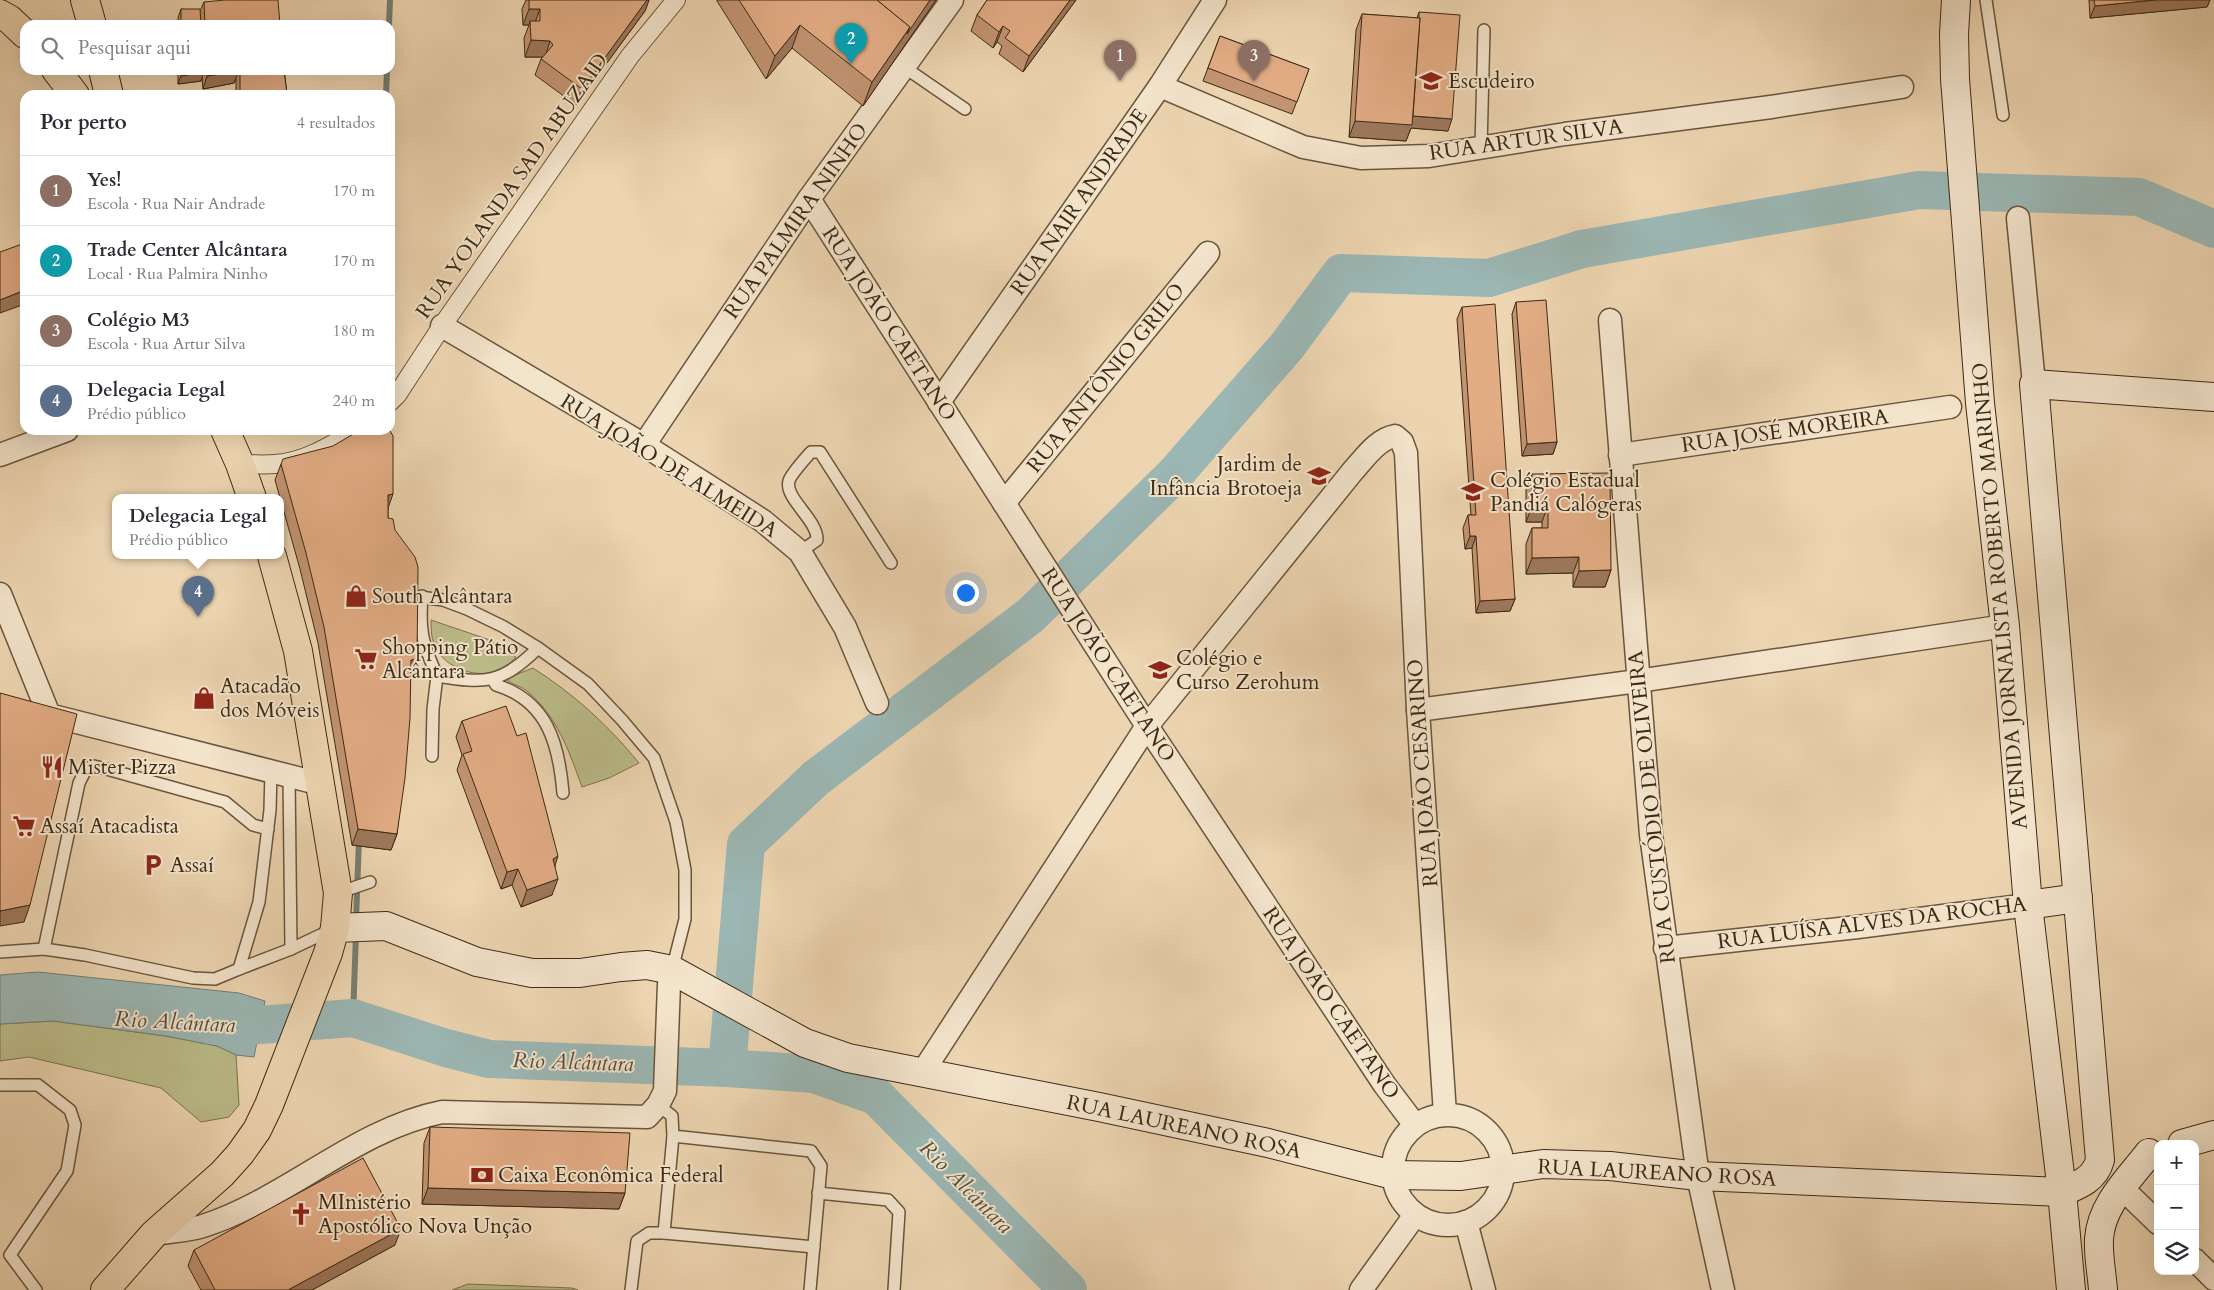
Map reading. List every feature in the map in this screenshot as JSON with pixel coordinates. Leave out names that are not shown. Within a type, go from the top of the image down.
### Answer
[{"type":"main road","points":[[0,2],[12,0]]},
{"type":"main road","points":[[85,0],[91,20]]},
{"type":"main road","name":"AVENIDA JORNALISTA ROBERTO MARINHO","points":[[1956,0],[1954,34],[1955,79],[1963,157],[1980,402],[2005,626],[2028,905],[2072,1290]]},
{"type":"main road","points":[[0,14],[10,19],[20,29]]},
{"type":"main road","points":[[60,75],[71,90]]},
{"type":"main road","points":[[104,75],[107,90]]},
{"type":"main road","points":[[2062,1192],[2091,1177],[2098,1167],[2100,1160],[2034,384],[2214,397]]},
{"type":"main road","points":[[227,435],[251,494]]},
{"type":"main road","points":[[105,1290],[154,1234],[222,1174],[240,1154],[257,1130],[269,1105],[337,936],[338,893],[321,784],[298,651],[273,559]]},
{"type":"main road","name":"RUA LUÍSA ALVES DA ROCHA","points":[[2028,905],[2078,898]]},
{"type":"main road","name":"RUA LAUREANO ROSA","points":[[337,936],[378,925],[403,931],[477,962],[532,973],[580,973],[647,965],[670,977],[698,984],[805,1043],[848,1058],[1109,1109],[1268,1143],[1393,1175],[1461,1176],[1543,1164],[1610,1166],[1698,1176],[2062,1192]]},
{"type":"main road","points":[[2196,1140],[2214,1135]]},
{"type":"main road","points":[[2100,1160],[2153,1152]]},
{"type":"main road","points":[[2103,1290],[2099,1240],[2101,1226],[2112,1200],[2153,1152]]},
{"type":"street","name":"RUA YOLANDA SAD ABUZAID","points":[[395,397],[442,326],[630,56],[676,0]]},
{"type":"street","name":"RUA PALMIRA NINHO","points":[[644,445],[809,199],[952,0]]},
{"type":"street","name":"RUA NAIR ANDRADE","points":[[939,402],[1160,86],[1214,0]]},
{"type":"street","name":"RUA ARTUR SILVA","points":[[1160,86],[1304,147],[1361,158],[1429,156],[1565,134],[1772,107],[1902,87]]},
{"type":"street","name":"RUA JOÃO CAETANO","points":[[809,199],[1147,726],[1384,1084],[1415,1125]]},
{"type":"street","points":[[2018,218],[2034,384]]},
{"type":"street","name":"RUA ANTÔNIO GRILO","points":[[1004,503],[1208,253]]},
{"type":"street","name":"RUA CUSTÓDIO DE OLIVEIRA","points":[[1610,320],[1650,836],[1698,1176],[1723,1290]]},
{"type":"street","name":"RUA JOÃO DE ALMEIDA","points":[[442,326],[644,445],[763,521],[800,552],[845,627],[877,703]]},
{"type":"street","name":"RUA JOSÉ MOREIRA","points":[[1620,455],[1950,407]]},
{"type":"street","points":[[0,455],[54,435]]},
{"type":"street","points":[[240,464],[275,464],[298,460],[348,435]]},
{"type":"street","name":"RUA JOÃO CESARINO","points":[[1147,726],[1352,472],[1386,438],[1395,436],[1402,442],[1406,453],[1418,710],[1445,1114]]},
{"type":"street","points":[[0,594],[41,713],[321,784]]},
{"type":"street","points":[[1418,710],[1638,681],[2005,626]]},
{"type":"street","points":[[922,1073],[1147,726]]},
{"type":"street","name":"RUA LUÍSA ALVES DA ROCHA","points":[[1665,948],[1858,927],[2028,905]]},
{"type":"street","points":[[154,1234],[202,1226],[230,1215],[281,1190],[360,1145],[417,1117],[442,1112],[647,1117],[661,1098],[670,977]]},
{"type":"street","points":[[1445,1114],[1466,1117],[1482,1126],[1496,1142],[1503,1170],[1498,1195],[1485,1211],[1466,1222],[1436,1224],[1415,1215],[1398,1193],[1393,1175],[1393,1163],[1403,1138],[1415,1125],[1426,1119],[1445,1114]]},
{"type":"street","points":[[2122,1188],[2154,1219]]},
{"type":"street","points":[[1361,1290],[1415,1215]]},
{"type":"street","points":[[1466,1222],[1484,1290]]},
{"type":"street","points":[[2199,1264],[2214,1279]]},
{"type":"lane","points":[[1986,0],[2003,115]]},
{"type":"lane","points":[[1481,147],[1484,30]]},
{"type":"lane","points":[[904,67],[965,109]]},
{"type":"lane","points":[[800,552],[817,540],[817,531],[789,490],[789,480],[810,452],[820,452],[891,563]]},
{"type":"lane","points":[[432,756],[433,709],[437,676],[423,644],[417,596],[443,600],[467,609],[504,627],[538,648],[588,684],[654,758],[676,822],[685,870],[685,919],[670,977]]},
{"type":"lane","points":[[437,676],[479,682],[493,680],[511,672],[538,648]]},
{"type":"lane","points":[[493,680],[496,685],[509,689],[526,700],[541,715],[554,739],[560,762],[563,794]]},
{"type":"lane","points":[[44,949],[79,783],[86,769],[94,766],[225,802],[253,825],[268,829]]},
{"type":"lane","points":[[239,970],[259,902],[268,829],[280,774]]},
{"type":"lane","points":[[280,774],[291,949]]},
{"type":"lane","points":[[338,893],[370,882]]},
{"type":"lane","points":[[0,952],[44,949],[85,954],[193,978],[215,979],[291,949],[337,936]]},
{"type":"lane","points":[[0,1085],[38,1085],[70,1110],[75,1126],[67,1171],[10,1255],[36,1290]]},
{"type":"lane","points":[[661,1098],[672,1116],[673,1136],[664,1233]]},
{"type":"lane","points":[[673,1136],[811,1151],[821,1166],[810,1290]]},
{"type":"lane","points":[[818,1193],[888,1200],[899,1212],[894,1290]]},
{"type":"lane","points":[[631,1290],[638,1241],[648,1232],[814,1247]]},
{"type":"green space","points":[[431,620],[487,639],[516,657],[505,667],[487,673],[468,672],[458,668],[437,650],[432,639]]},
{"type":"green space","points":[[533,668],[590,711],[616,736],[639,763],[609,778],[582,787],[567,747],[546,711],[527,691],[507,680]]},
{"type":"green space","points":[[53,1021],[166,1036],[217,1046],[236,1055],[239,1105],[229,1117],[201,1122],[161,1088],[29,1057],[0,1061],[0,1024]]},
{"type":"green space","points":[[468,1284],[572,1288],[578,1290],[452,1290]]},
{"type":"water","points":[[38,972],[239,993],[265,1001],[254,1057],[236,1055],[217,1046],[166,1036],[53,1021],[0,1024],[0,975]]},
{"type":"building","points":[[278,0],[280,20],[205,20],[204,2]]},
{"type":"building","points":[[529,0],[647,0],[582,89],[541,59],[553,45],[550,41],[531,40],[530,21],[540,21],[540,9],[529,9]]},
{"type":"building","points":[[739,0],[877,0],[910,27],[872,82],[800,25],[775,56]]},
{"type":"building","points":[[877,0],[930,0],[907,34],[910,27]]},
{"type":"building","points":[[987,0],[1070,0],[1029,56],[1005,38],[1010,31],[1003,26],[999,32],[977,15]]},
{"type":"building","points":[[2094,0],[2155,0],[2095,6]]},
{"type":"building","points":[[181,9],[200,9],[201,20],[181,20]]},
{"type":"building","name":"Escudeiro","points":[[1419,12],[1460,15],[1452,119],[1413,116]]},
{"type":"building","points":[[1362,14],[1420,18],[1412,125],[1355,121]]},
{"type":"building","points":[[1220,36],[1309,69],[1297,102],[1208,68]]},
{"type":"building","points":[[240,75],[285,75],[286,90],[240,90]]},
{"type":"building","points":[[20,245],[20,292],[0,300],[0,252]]},
{"type":"building","points":[[1546,300],[1557,442],[1527,444],[1516,302]]},
{"type":"building","points":[[1495,304],[1515,599],[1480,601],[1476,536],[1470,536],[1468,515],[1476,515],[1462,307]]},
{"type":"building","name":"Shopping Pátio Alcântara","points":[[352,435],[392,435],[393,494],[388,495],[388,518],[393,519],[395,530],[415,557],[418,567],[417,659],[411,660],[410,718],[405,778],[397,834],[358,829],[324,627],[281,464],[283,459],[333,446]]},
{"type":"building","points":[[1610,473],[1611,570],[1579,571],[1579,557],[1532,558],[1532,528],[1548,528],[1548,505],[1532,506],[1532,474]]},
{"type":"building","name":"Assaí Atacadista","points":[[0,693],[77,714],[30,905],[0,911]]},
{"type":"building","points":[[506,706],[517,736],[526,733],[558,856],[553,859],[558,879],[527,890],[518,869],[507,872],[463,754],[472,751],[462,721]]},
{"type":"building","points":[[430,1127],[630,1133],[625,1193],[428,1188]]},
{"type":"building","points":[[363,1158],[401,1229],[288,1290],[215,1290],[194,1250]]},
{"type":"waterway","points":[[389,20],[390,0]]},
{"type":"waterway","points":[[386,90],[387,75]]},
{"type":"waterway","points":[[727,1068],[746,844],[816,778],[1031,615],[1175,474],[1287,346],[1341,273],[1489,278],[1582,249],[1919,190],[2139,197],[2214,229]]},
{"type":"waterway","points":[[356,921],[359,838]]},
{"type":"waterway","points":[[353,1018],[356,933]]},
{"type":"waterway","name":"Rio Alcântara","points":[[210,1025],[233,1027],[353,1018],[446,1048],[489,1059],[727,1068],[814,1074],[876,1096],[1068,1290]]},
{"type":"place","name":"Trade Center Alcântara","points":[[851,64]]},
{"type":"place","name":"Yes!","points":[[1120,81]]},
{"type":"place","name":"Colégio M3","points":[[1254,81]]},
{"type":"place","name":"Escudeiro","points":[[1431,81]]},
{"type":"place","name":"Jardim de Infância Brotoeja","points":[[1319,476]]},
{"type":"place","name":"Colégio Estadual Pandiá Calógeras","points":[[1473,492]]},
{"type":"place","name":"South Alcântara","points":[[356,596]]},
{"type":"place","name":"Delegacia Legal","points":[[198,617]]},
{"type":"place","name":"Shopping Pátio Alcântara","points":[[366,659]]},
{"type":"place","name":"Colégio e Curso Zerohum","points":[[1160,670]]},
{"type":"place","name":"Atacadão dos Móveis","points":[[204,698]]},
{"type":"place","name":"Mister Pizza","points":[[52,767]]},
{"type":"place","name":"Assaí Atacadista","points":[[24,826]]},
{"type":"place","name":"Assaí","points":[[153,865]]},
{"type":"place","name":"Caixa Econômica Federal","points":[[482,1175]]},
{"type":"place","name":"MInistério Apostólico Nova Unção","points":[[301,1214]]}]
